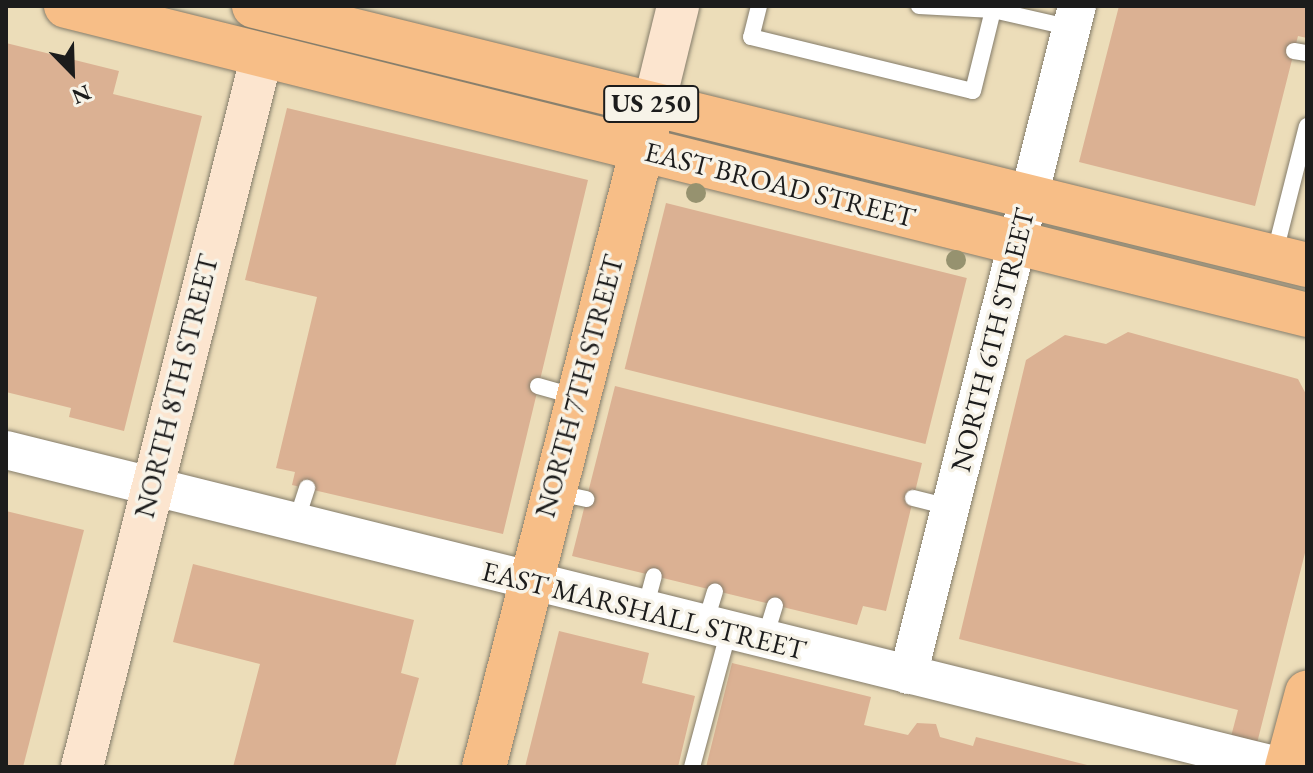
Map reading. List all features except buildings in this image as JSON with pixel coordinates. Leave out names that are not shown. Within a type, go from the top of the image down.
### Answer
[{"type":"main road","name":"EAST BROAD STREET","points":[[66,6],[1307,315]]},
{"type":"main road","name":"NORTH 7TH STREET","points":[[484,767],[529,582],[569,495],[557,391],[642,150],[678,6]]},
{"type":"main road","name":"EAST BROAD STREET","points":[[267,8],[1291,261]]},
{"type":"main road","name":"NORTH 8TH STREET","points":[[82,767],[262,55],[267,8]]},
{"type":"main road","points":[[1284,767],[1307,693]]},
{"type":"street","name":"NORTH 6TH STREET","points":[[908,675],[1075,17]]},
{"type":"street","name":"EAST MARSHALL STREET","points":[[6,450],[151,486],[301,505],[529,582],[650,593],[738,618],[908,675],[1284,767]]},
{"type":"lane","points":[[759,6],[751,37],[973,91],[993,10]]},
{"type":"lane","points":[[919,6],[1075,17]]},
{"type":"lane","points":[[1291,261],[1307,126]]},
{"type":"lane","points":[[913,498],[950,507]]},
{"type":"lane","points":[[692,767],[738,618]]}]
